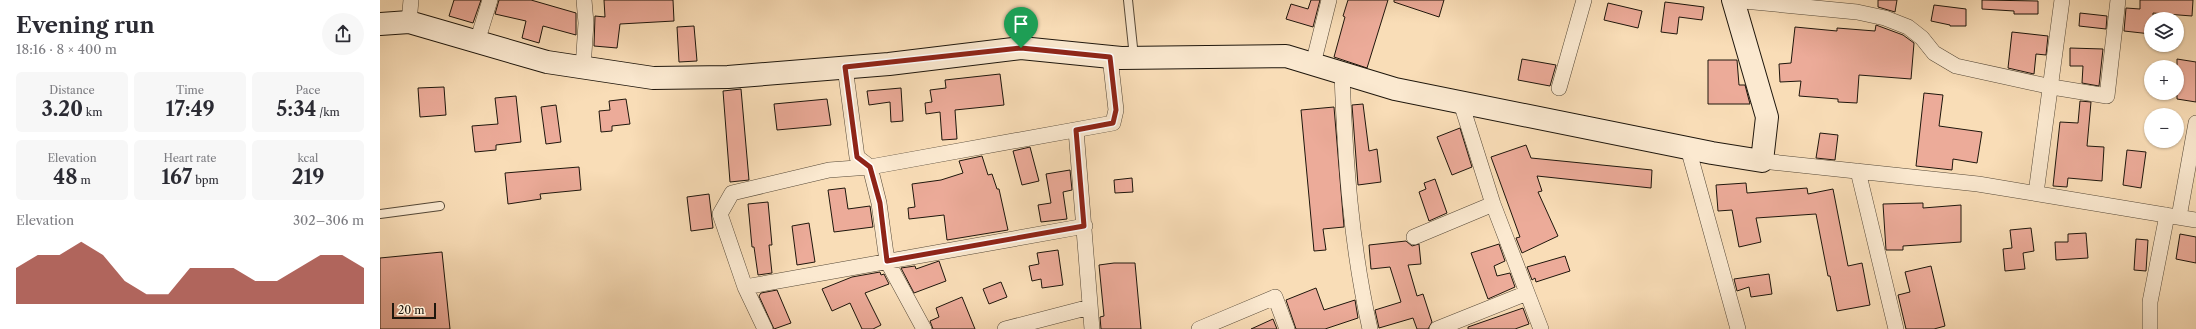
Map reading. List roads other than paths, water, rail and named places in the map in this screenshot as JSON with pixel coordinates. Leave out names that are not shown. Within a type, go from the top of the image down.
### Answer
[{"type":"street","points":[[409,22],[411,0]]},
{"type":"street","points":[[477,42],[490,0]]},
{"type":"street","points":[[583,68],[586,23],[584,0]]},
{"type":"street","points":[[1313,64],[1329,0]]},
{"type":"street","points":[[1559,88],[1584,0]]},
{"type":"street","points":[[1762,161],[1766,117],[1733,0],[1818,4],[1890,20],[1908,27],[1922,38],[1934,53],[1956,66],[2052,87],[2107,96],[2118,0]]},
{"type":"street","points":[[2036,193],[2052,87],[2062,0]]},
{"type":"street","points":[[380,24],[409,22],[547,62],[653,78],[728,77],[845,67],[1021,48],[1134,58],[1286,56],[1394,89],[1688,148],[1762,161],[1978,184],[2196,220]]},
{"type":"street","points":[[765,329],[745,287],[720,214],[732,193],[829,170],[870,167],[1113,123],[1116,110],[1110,57]]},
{"type":"street","points":[[845,67],[857,157],[870,167],[880,203],[887,261],[919,328]]},
{"type":"street","points":[[1342,73],[1345,163],[1360,287],[1370,329]]},
{"type":"street","points":[[1461,103],[1494,204],[1541,329]]},
{"type":"street","points":[[2150,329],[2150,302],[2196,123]]},
{"type":"street","points":[[1076,130],[1092,329]]},
{"type":"street","points":[[1688,148],[1738,329]]},
{"type":"street","points":[[1858,171],[1896,329]]},
{"type":"street","points":[[1414,237],[1494,204]]},
{"type":"street","points":[[745,287],[1084,226]]},
{"type":"street","points":[[1437,329],[1527,293]]},
{"type":"street","points":[[1199,329],[1275,296],[1287,329]]},
{"type":"street","points":[[1005,329],[1090,307]]},
{"type":"lane","points":[[1128,0],[1134,58]]},
{"type":"lane","points":[[380,214],[440,206]]}]
